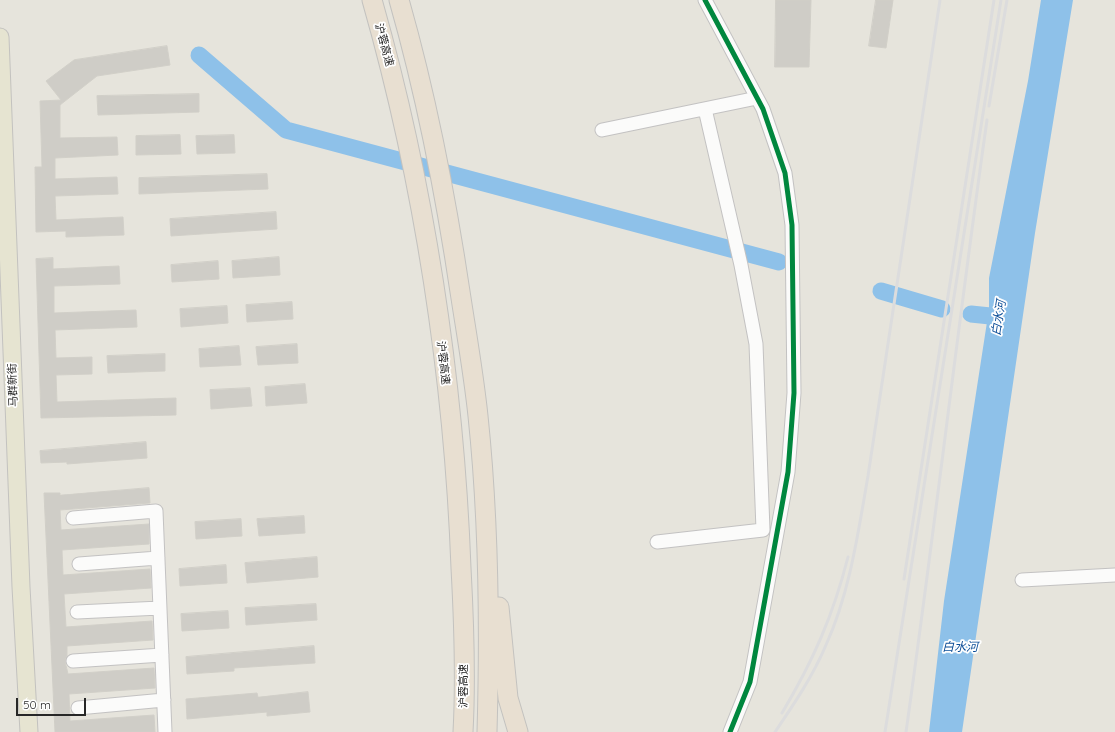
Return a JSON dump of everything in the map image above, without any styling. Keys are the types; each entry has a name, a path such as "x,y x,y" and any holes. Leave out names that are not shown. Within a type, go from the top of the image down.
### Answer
{"highway":[{"name":"沪蓉高速","path":"372,0 387,52 414,174 426,238 444,367 458,491 464,636 463,732"},
{"path":"399,0 417,64 437,151 452,234 478,415 484,492 490,648 487,732"},
{"path":"484,492 504,648 508,698 518,732"}],"main road":[{"name":"马群新街","path":"0,44 20,563 29,732"}],"street":[{"path":"705,0 763,109 785,173 792,225 794,393 788,472 750,682 730,732"},
{"path":"602,130 757,98"},
{"path":"657,542 763,530 756,344 705,109"},
{"path":"73,518 156,511 165,732"},
{"path":"79,564 158,558"},
{"path":"1022,580 1115,575"},
{"path":"77,612 160,608"},
{"path":"73,662 162,655"},
{"path":"78,708 164,700"}],"water":[{"name":"白水河","path":"1041,0 1073,0 1035,233 962,732 929,732 944,601 989,309 989,278 1028,81"}],"building":[{"path":"776,0 811,0 809,67 775,67"},
{"path":"876,0 893,0 886,48 869,46"},
{"path":"167,46 170,65 97,76 60,105 60,138 117,137 118,155 55,158 55,179 117,177 118,194 55,196 56,220 123,217 124,235 66,237 66,231 36,232 35,167 42,167 40,101 61,100 46,81 74,60"},
{"path":"199,94 199,112 98,115 97,96"},
{"path":"180,135 181,154 136,155 136,136"},
{"path":"234,135 235,153 197,154 196,136"},
{"path":"267,174 268,189 139,194 139,178"},
{"path":"276,212 277,229 171,236 170,219"},
{"path":"279,257 280,275 233,278 232,261"},
{"path":"53,258 53,269 119,266 120,284 54,286 54,313 136,310 137,327 55,330 56,358 92,357 92,374 56,375 57,402 176,398 176,415 41,418 36,259"},
{"path":"218,261 219,279 172,282 171,265"},
{"path":"292,302 293,319 247,322 246,305"},
{"path":"227,306 228,323 181,327 180,309"},
{"path":"297,344 298,363 258,365 256,347"},
{"path":"239,346 241,365 200,367 199,349"},
{"path":"165,354 165,371 108,373 107,356"},
{"path":"305,384 307,403 266,406 265,387"},
{"path":"250,388 252,406 211,409 210,390"},
{"path":"146,442 147,458 67,464 67,462 41,463 40,451"},
{"path":"149,488 150,503 60,510 61,530 149,524 149,544 62,550 63,575 150,569 151,588 64,594 66,627 152,621 153,640 67,646 67,656 65,661 68,674 154,668 155,688 69,694 70,721 154,715 155,732 55,732 44,493 60,493 60,495"},
{"path":"304,516 305,533 259,536 257,519"},
{"path":"241,519 242,536 196,539 195,522"},
{"path":"317,557 318,577 247,583 245,563"},
{"path":"226,565 227,583 180,586 179,569"},
{"path":"316,604 317,620 246,625 245,608"},
{"path":"228,611 229,628 182,631 181,614"},
{"path":"314,646 315,663 234,668 234,671 187,674 186,657"},
{"path":"308,692 310,712 267,716 267,712 187,719 186,699 257,693 258,697"}],"waterway":[{"path":"199,55 286,130 779,262"},
{"path":"881,291 942,309"},
{"path":"971,314 1000,317"}],"railway":[{"path":"775,732 803,690 821,656 841,604 852,562 868,476 940,0"},
{"path":"904,579 994,0"},
{"path":"885,732 1001,0"},
{"path":"989,106 1007,0"},
{"path":"906,732 987,120"},
{"path":"782,713 813,656 821,638 836,599 848,557"}],"cycle path":[{"path":"705,0 763,109 785,173 792,225 794,393 788,472 750,682 730,732"}]}
